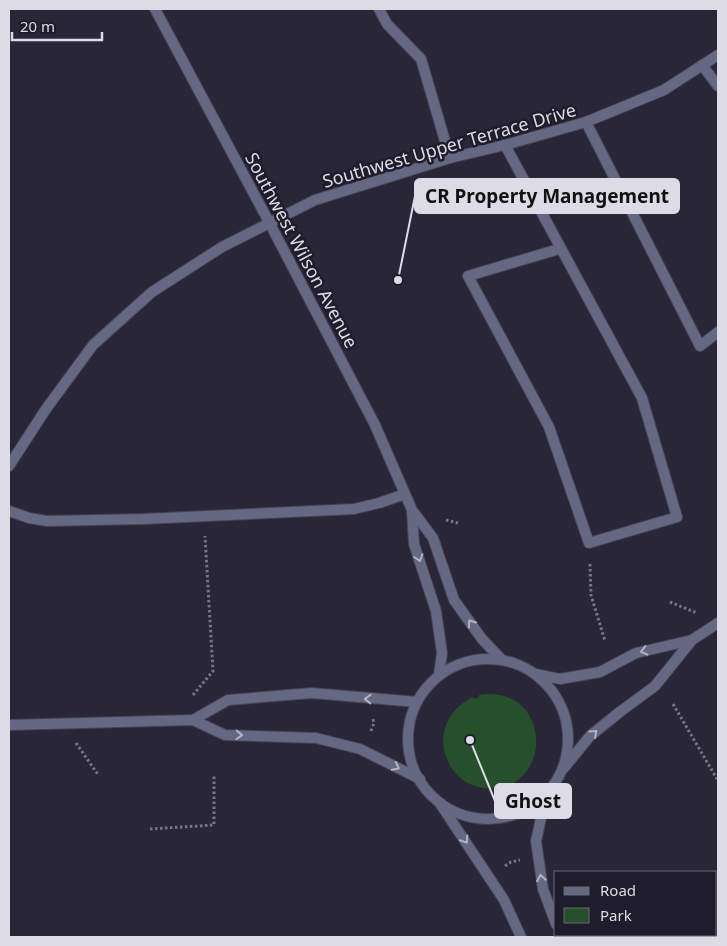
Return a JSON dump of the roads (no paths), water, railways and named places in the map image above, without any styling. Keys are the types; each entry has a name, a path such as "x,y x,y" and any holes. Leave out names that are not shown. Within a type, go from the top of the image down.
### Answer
{"street":[{"name":"Southwest Wilson Avenue","path":"155,9 270,222 375,425 412,510 433,538 454,600 482,639 502,660"},
{"path":"379,9 387,24 421,59 450,158"},
{"name":"Southwest Upper Terrace Drive","path":"9,466 46,409 93,346 152,292 222,247 315,200 450,158 505,145 586,122 664,90 718,55"},
{"path":"702,65 718,86"},
{"path":"586,122 700,346 718,332"},
{"path":"505,145 559,249 642,398 678,517 589,543 549,427 468,276 559,249"},
{"path":"9,511 29,518 47,521 204,516 354,509 379,504 406,494"},
{"name":"Southwest Wilson Avenue","path":"412,510 414,544 436,612 442,653 439,676"},
{"path":"437,800 457,812 480,818 504,818 527,809 546,795 562,770 590,736 620,711 655,686 692,640 718,623"},
{"path":"535,674 560,679 600,672 636,653 692,640"},
{"path":"521,937 504,900 437,800 420,779 410,754 409,728 417,702 426,688 439,676 458,664 480,659 502,660 520,665 535,674 554,693 566,717 568,744 562,770"},
{"path":"194,720 228,700 312,693 417,702"},
{"path":"9,725 194,720 224,734 316,738 360,749 420,779"},
{"path":"546,795 536,841 543,889 554,919"}],"place":[{"name":"CR Property Management","path":"398,280"},
{"name":"Ghost","path":"470,740"}]}
